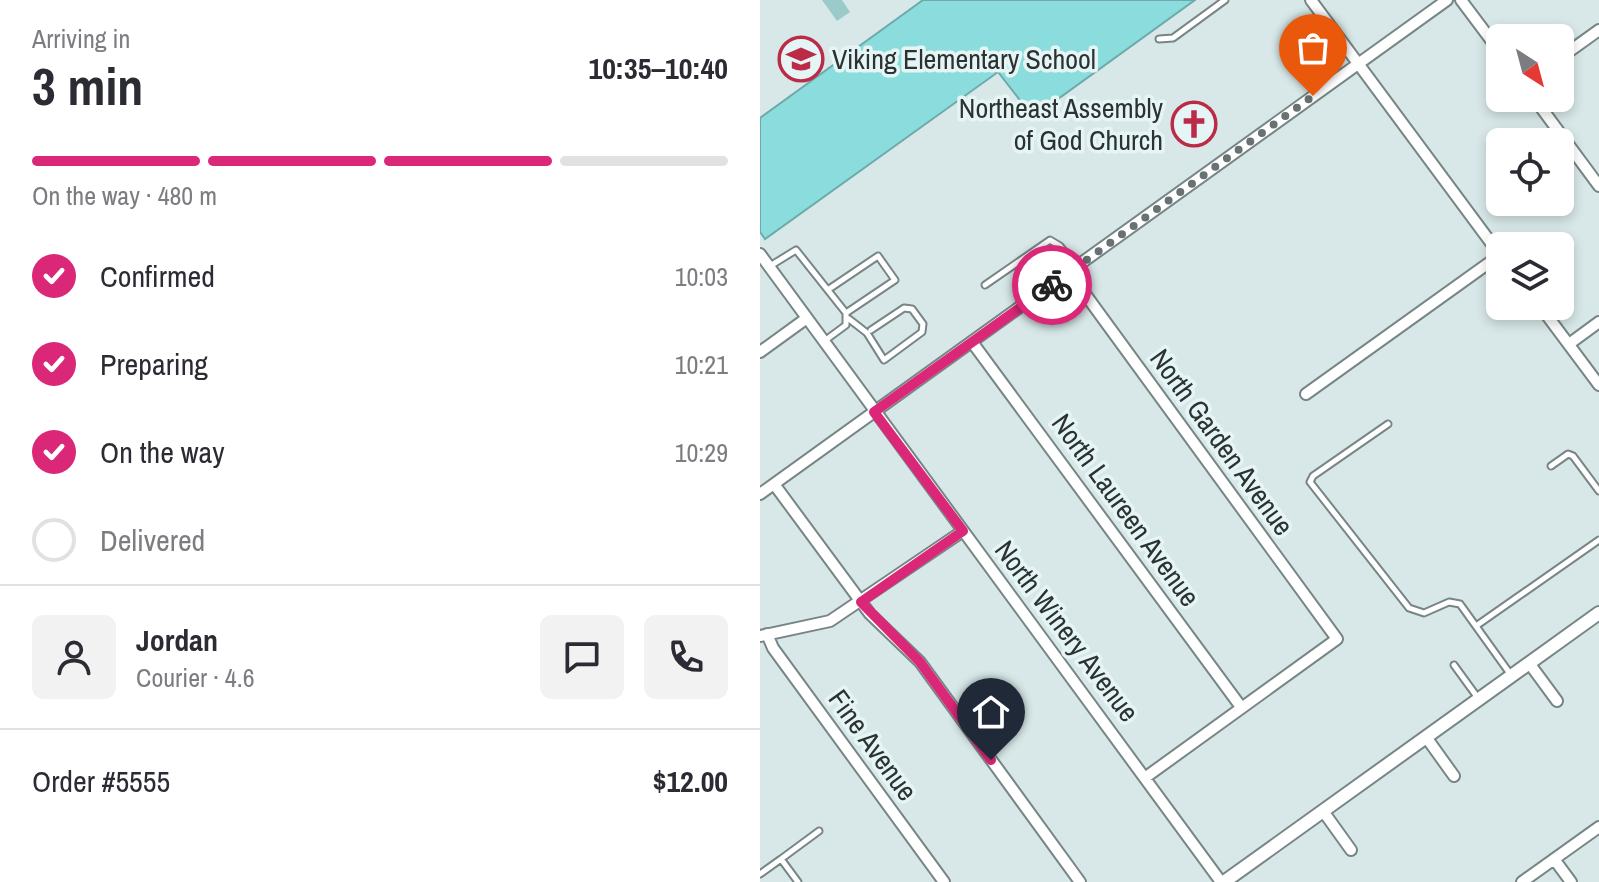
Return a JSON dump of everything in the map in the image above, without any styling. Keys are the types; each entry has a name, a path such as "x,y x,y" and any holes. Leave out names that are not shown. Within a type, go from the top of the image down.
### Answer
{"street":[{"path":"1311,0 1486,236"},
{"path":"760,494 1447,0"},
{"path":"1461,0 1486,33"},
{"path":"1574,48 1599,30"},
{"path":"1545,112 1598,183"},
{"name":"North Winery Avenue","path":"760,254 822,343 1223,882"},
{"path":"1306,394 1486,265"},
{"name":"North Garden Avenue","path":"1073,270 1337,639 1241,707"},
{"path":"760,352 807,318"},
{"path":"1551,320 1599,385"},
{"path":"1569,344 1599,322"},
{"name":"North Laureen Avenue","path":"972,342 1241,707"},
{"path":"774,484 861,602 920,662 1080,882"},
{"path":"764,635 830,621 963,531"},
{"path":"1223,882 1598,617"},
{"name":"Fine Avenue","path":"764,635 944,882"},
{"path":"1529,663 1557,701"},
{"path":"1146,777 1241,707"},
{"path":"1426,737 1454,776"},
{"path":"1323,811 1351,850"},
{"path":"1522,882 1599,827"},
{"path":"1554,859 1571,882"}],"lane":[{"path":"1159,39 1173,38 1225,0"},
{"path":"985,285 1050,240 1060,246 1073,270"},
{"path":"769,267 796,250 848,316 867,333 884,360 922,332 923,324 912,309 904,308 871,330"},
{"path":"822,343 848,316 895,280 878,256 829,289"},
{"path":"1388,424 1313,476 1310,482 1409,608 1424,613 1455,602 1512,676"},
{"path":"1551,466 1568,454 1573,456 1599,491"},
{"path":"1476,626 1599,540"},
{"path":"1454,665 1479,699"},
{"path":"760,874 819,831"},
{"path":"781,859 798,882"}],"shaded area":[{"path":"822,0 842,0 850,12 837,21"},
{"path":"923,0 1195,0 1033,117 998,72 765,239 760,232 760,118"}],"way so far":[{"path":"1052,285 1313,96"}],"place":[{"name":"Viking Elementary School","path":"801,59"},
{"name":"Northeast Assembly of God Church","path":"1194,124"}],"route":[{"path":"991,760 920,662 861,602 963,531 874,412 1052,285"}]}
